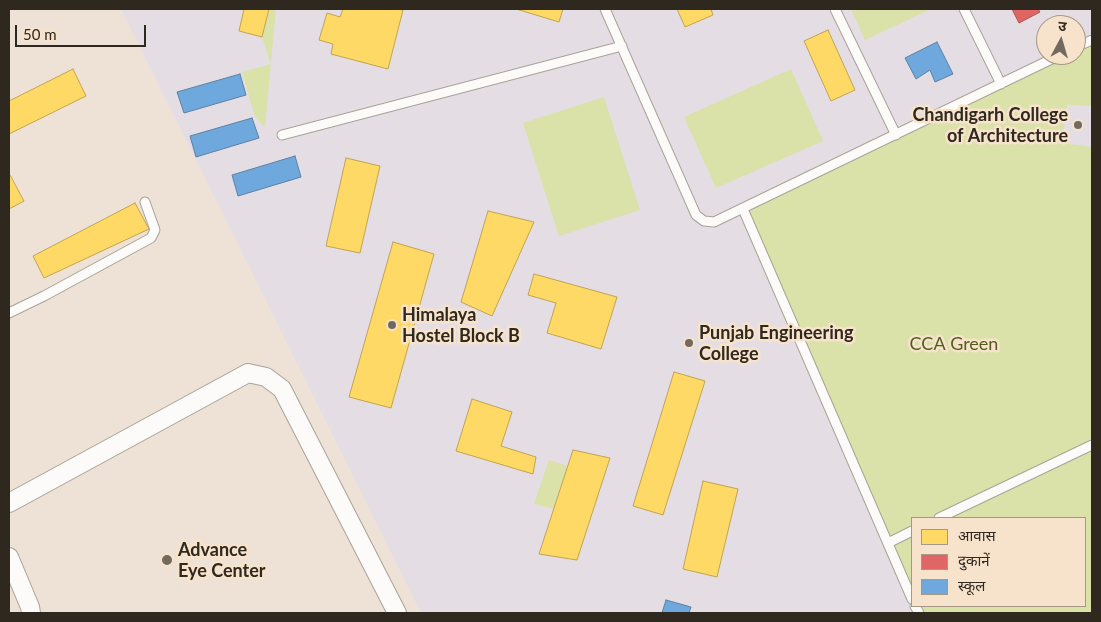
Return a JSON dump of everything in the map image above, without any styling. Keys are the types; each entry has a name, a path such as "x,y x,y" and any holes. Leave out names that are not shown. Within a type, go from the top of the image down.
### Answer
{"street":[{"path":"9,503 248,373 266,376 282,389 397,613"},
{"path":"9,557 33,611"}],"lane":[{"path":"605,9 696,215 704,220 714,222 1040,65"},
{"path":"835,9 896,134"},
{"path":"964,9 1001,84"},
{"path":"282,135 622,46"},
{"path":"9,313 151,238 156,230 145,202"},
{"path":"743,209 911,597"},
{"path":"940,517 1092,445"},
{"path":"888,542 911,531"}],"shaded area":[{"name":"Punjab Engineering College","path":"121,9 1092,9 1092,613 421,613"}],"green space":[{"path":"269,9 276,9 271,64 262,37"},
{"path":"851,9 931,9 865,40"},
{"name":"CCA Green","path":"1092,43 1092,106 1067,105 1062,143 1092,147 1092,443 938,517 911,517 911,530 890,540 744,210 1045,65 1086,65 1086,46"},
{"path":"271,64 265,127 255,117 242,72"},
{"path":"791,69 823,141 716,188 684,117"},
{"path":"604,97 640,210 559,236 523,123"},
{"path":"1092,447 1092,613 923,613 920,607 1086,607 1086,517 944,517"},
{"path":"549,460 568,466 554,509 534,504"},
{"path":"911,533 911,588 891,543"}],"building: आवास":[{"path":"244,9 269,9 262,37 239,31"},
{"path":"343,9 403,10 388,69 331,54 333,44 319,40 327,13 340,17"},
{"path":"516,9 563,9 559,22"},
{"path":"677,9 711,9 713,15 685,27"},
{"path":"828,30 855,90 831,101 804,41"},
{"path":"73,69 86,96 9,134 9,101"},
{"path":"346,158 380,166 360,253 326,246"},
{"path":"9,175 24,201 9,209"},
{"path":"135,203 149,229 44,278 33,256"},
{"path":"488,211 534,222 492,316 461,302"},
{"name":"Himalaya Hostel Block B","path":"393,242 434,254 391,408 349,397"},
{"path":"534,274 617,297 601,349 547,333 556,303 528,295"},
{"path":"674,372 705,381 663,515 633,506"},
{"path":"472,399 512,412 501,446 536,457 533,474 456,451"},
{"path":"573,450 610,458 577,560 539,554"},
{"path":"703,481 738,489 717,577 683,569"}],"building: दुकानें":[{"path":"1012,9 1038,9 1040,12 1019,23"}],"building: स्कूल":[{"path":"937,42 953,74 935,82 930,70 916,79 905,58"},
{"path":"240,74 246,95 184,113 177,92"},
{"path":"252,118 259,138 196,157 190,136"},
{"path":"295,156 301,177 238,196 232,175"},
{"path":"666,600 691,607 689,613 662,613"}],"place":[{"name":"Chandigarh College of Architecture","path":"1078,125"},
{"name":"Himalaya Hostel Block B","path":"392,325"},
{"name":"Punjab Engineering College","path":"689,343"},
{"name":"Advance Eye Center","path":"167,560"}]}
